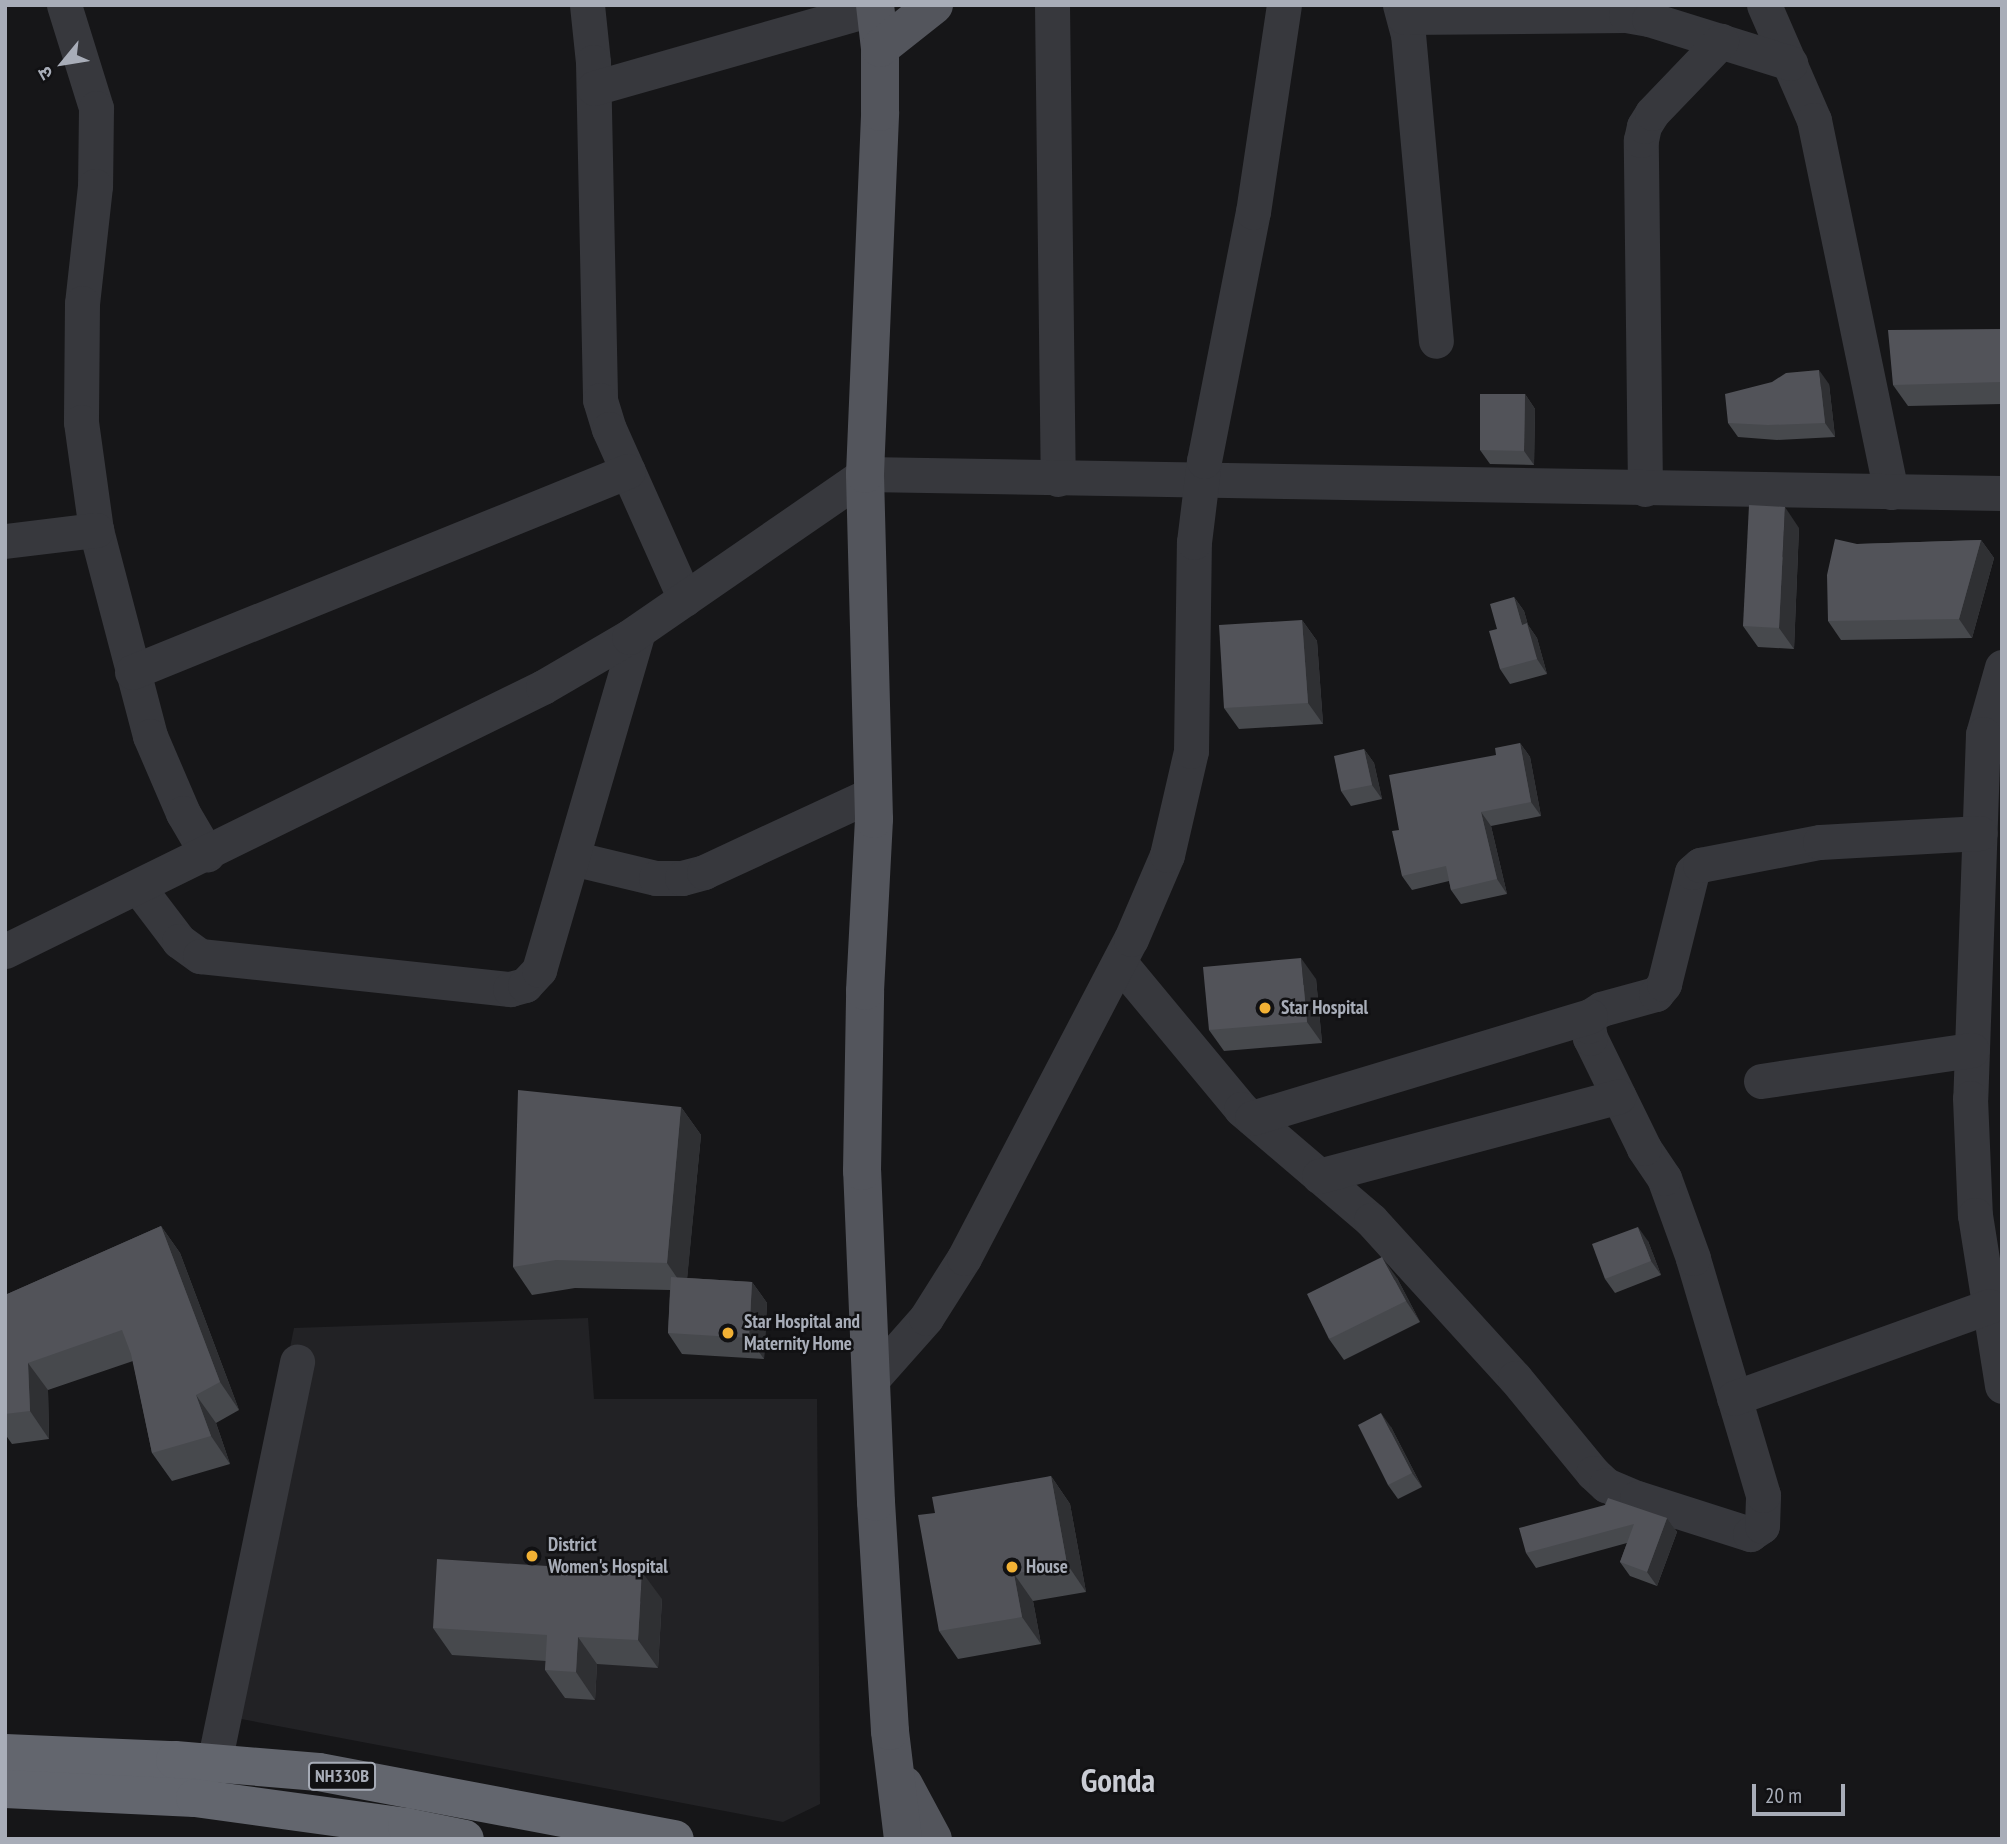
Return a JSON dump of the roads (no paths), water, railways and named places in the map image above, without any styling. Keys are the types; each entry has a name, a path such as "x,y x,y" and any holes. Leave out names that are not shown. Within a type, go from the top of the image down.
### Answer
{"highway":[{"name":"NH330B","path":"5,1753 214,1763 319,1772 675,1839"},
{"name":"NH330B","path":"5,1789 195,1798 407,1827 465,1839"}],"main road":[{"path":"880,48 934,5"},
{"path":"875,6 880,48 880,112 865,474 874,793 865,990 862,1171 873,1378 876,1502 894,1768 903,1839"},
{"path":"894,1768 933,1839"}],"street":[{"path":"64,5 96,108 95,186 82,303 81,422 96,530 150,736 183,813 207,853"},
{"path":"587,5 594,88 597,365 600,400 628,471 685,599"},
{"path":"1052,5 1058,479"},
{"path":"873,1378 926,1318 964,1258 1119,963 1167,855 1191,751 1194,542 1201,482 1253,212 1284,5"},
{"path":"1764,5 1814,120 1891,492"},
{"path":"594,88 875,6"},
{"path":"1436,341 1402,11 1626,15 1790,63"},
{"path":"1645,489 1641,140 1644,126 1652,113 1721,41"},
{"path":"132,672 628,471"},
{"path":"5,951 544,687 638,631 865,474 1201,482 2002,493"},
{"path":"5,541 96,530"},
{"path":"138,887 179,941 200,957 510,989 525,985 539,970 638,631"},
{"path":"2002,667 1983,734 1970,1098 1988,1173 1975,1215 2002,1386"},
{"path":"572,858 656,878 682,878 704,872 874,793"},
{"path":"1252,1118 1656,994 1664,984 1692,872 1700,865 1820,842 1980,833"},
{"path":"1119,963 1241,1109 1371,1220 1515,1378 1593,1473 1606,1485 1637,1498 1750,1534 1758,1531 1764,1517 1763,1495 1693,1258 1664,1178 1644,1148 1590,1038 1590,1016"},
{"path":"1760,1081 1972,1050"},
{"path":"1319,1176 1619,1096"},
{"path":"1734,1398 1989,1306"},
{"path":"214,1763 297,1361"}],"place":[{"name":"Star Hospital","path":"1265,1008"},
{"name":"Star Hospital and Maternity Home","path":"728,1333"},
{"name":"District Women's Hospital","path":"532,1556"},
{"name":"House","path":"1012,1567"}],"district":[{"name":"Gonda","path":"1118,1780"}]}
